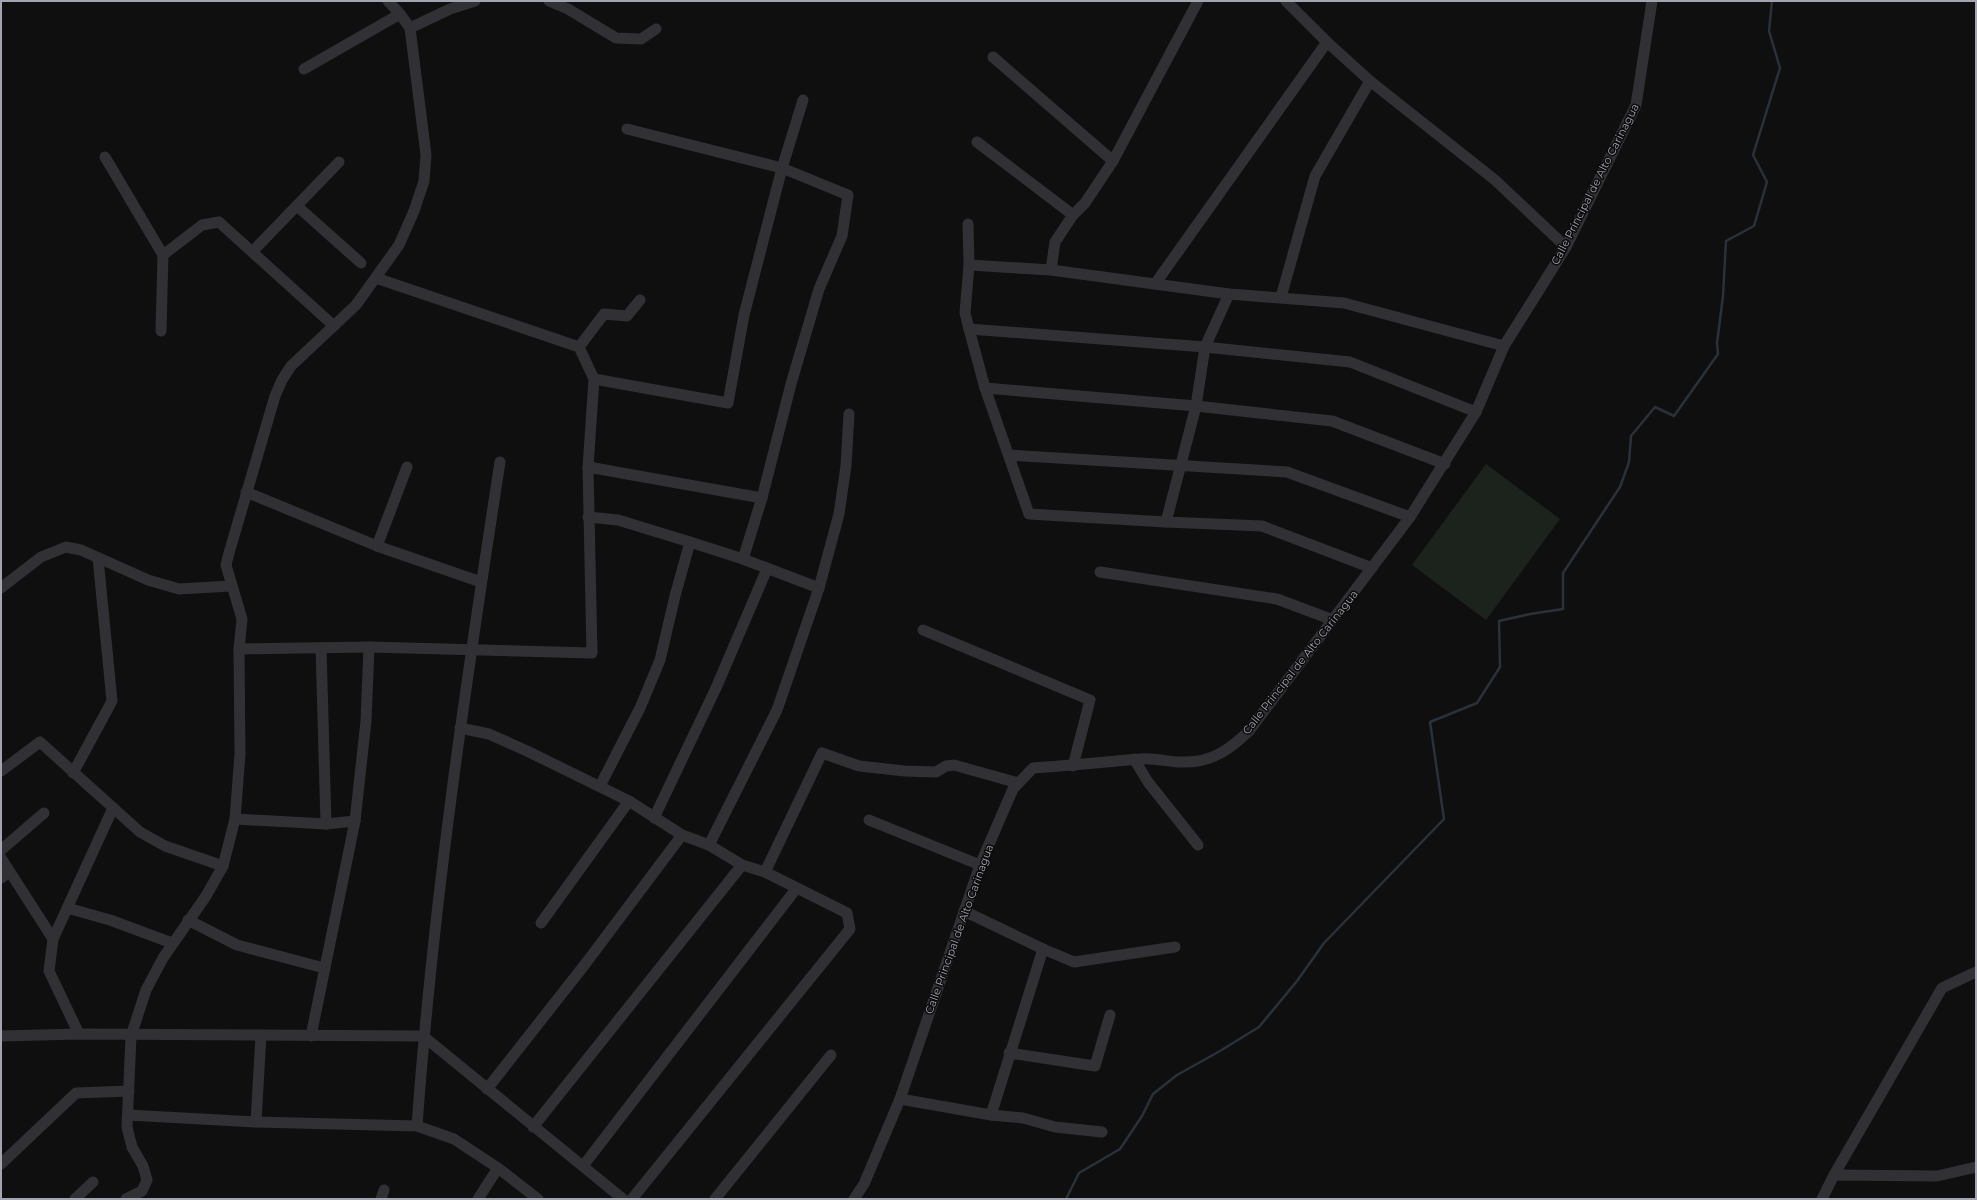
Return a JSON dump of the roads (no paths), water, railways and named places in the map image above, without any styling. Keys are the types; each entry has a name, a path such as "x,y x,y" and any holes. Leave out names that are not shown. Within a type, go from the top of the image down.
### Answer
{"street":[{"path":"126,1199 142,1190 147,1180 128,1137 131,1036 146,990 172,943 206,896 223,866 235,819 240,754 239,649 242,619 226,565 246,492 275,396 282,380 291,366 356,305 376,278 399,245 414,211 424,181 426,155 410,28 388,1"},
{"path":"410,28 450,9 475,1"},
{"path":"549,1 568,9 616,38 641,39 656,29"},
{"path":"1052,270 1054,242 1073,215 1085,203 1113,161 1198,1"},
{"path":"1286,1 1327,42 1370,81 1495,180 1566,247"},
{"name":"Calle Principal de Alto Carinagua","path":"854,1199 864,1184 900,1099 980,865 1013,789 1034,768 1073,766 1134,759 1186,762 1212,757 1229,750 1249,731 1410,517 1445,464 1476,412 1504,346 1566,247 1636,105 1652,1"},
{"path":"304,69 400,14"},
{"path":"1155,284 1327,42"},
{"path":"993,57 1113,161"},
{"path":"1281,297 1315,176 1370,81"},
{"path":"594,379 728,403 744,315 782,168 803,100"},
{"path":"627,129 782,168 848,195 842,236 819,289 791,384 762,498 743,558"},
{"path":"977,142 1073,215"},
{"path":"105,157 163,255 161,330"},
{"path":"253,251 339,162"},
{"path":"297,206 361,263"},
{"path":"163,255 202,225 219,222 253,251 334,326"},
{"path":"968,224 969,265 965,313 985,388 1029,514 1262,526 1372,568"},
{"path":"969,265 1052,270 1229,294 1344,303 1504,346"},
{"path":"239,649 369,647 592,653 588,467 594,379 579,347 376,278"},
{"path":"1166,522 1196,406 1205,347 1229,294"},
{"path":"579,347 604,314 627,316 640,300"},
{"path":"969,329 1205,347 1350,362 1476,412"},
{"path":"985,388 1196,406 1332,421 1445,464"},
{"path":"709,845 777,710 819,588 839,514 846,466 849,414"},
{"path":"1008,455 1182,464 1287,472 1410,517"},
{"path":"417,1126 424,1036 460,728 470,649 500,462"},
{"path":"377,546 407,467"},
{"path":"588,467 762,498"},
{"path":"246,492 377,546 481,582"},
{"path":"588,517 618,520 743,558 767,569 819,588"},
{"path":"600,786 640,708 660,660 674,596 690,542"},
{"path":"1,588 41,557 55,550 66,547 81,550 148,580 179,589 231,586"},
{"path":"73,773 112,701 98,558"},
{"path":"654,818 716,688 767,569"},
{"path":"1100,572 1277,600 1333,620"},
{"path":"923,630 1090,700 1073,766"},
{"path":"311,1036 355,821 366,721 369,647"},
{"path":"321,648 326,824"},
{"path":"460,728 489,734 600,786 629,801 682,835 709,845 742,865 765,872 796,889 848,913 850,929 632,1199"},
{"path":"1,771 40,742 140,832 165,846 223,866"},
{"path":"765,872 822,753 859,766 905,771 936,772 946,766 954,765 1018,783"},
{"path":"1134,759 1148,782 1198,845"},
{"path":"541,923 629,801"},
{"path":"79,1034 49,971 53,940 113,808"},
{"path":"1,850 44,813"},
{"path":"235,819 326,824 355,821"},
{"path":"869,820 980,865"},
{"path":"486,1088 586,963 682,835"},
{"path":"1,858 5,875 53,940"},
{"path":"533,1127 742,865"},
{"path":"583,1166 796,889"},
{"path":"67,908 110,920 172,943"},
{"path":"964,911 1043,949 1074,962 1174,947"},
{"path":"188,920 237,945 324,968"},
{"path":"991,1115 1009,1053 1043,949"},
{"path":"1822,1199 1834,1174 1942,988 1976,972"},
{"path":"1009,1053 1095,1066 1110,1015"},
{"path":"1,1036 79,1034 131,1036 424,1036 533,1127 623,1199"},
{"path":"256,1122 261,1035"},
{"path":"715,1199 831,1054"},
{"path":"1,1164 76,1093 129,1091"},
{"path":"900,1099 991,1115 1023,1118 1055,1127 1102,1132"},
{"path":"128,1115 256,1122 417,1126 454,1139 498,1168 538,1199"},
{"path":"1834,1174 1937,1176 1976,1167"},
{"path":"478,1199 498,1168"},
{"path":"75,1199 93,1182"}],"waterway":[{"path":"1066,1199 1079,1173 1120,1149 1142,1116 1153,1094 1177,1075 1259,1027 1297,981 1324,943 1444,819 1430,722 1477,703 1500,667 1499,621 1563,609 1563,573 1620,487 1629,462 1631,436 1655,407 1674,416 1718,354 1717,343 1723,296 1726,241 1754,226 1767,182 1753,155 1780,68 1769,31 1772,1"}]}
